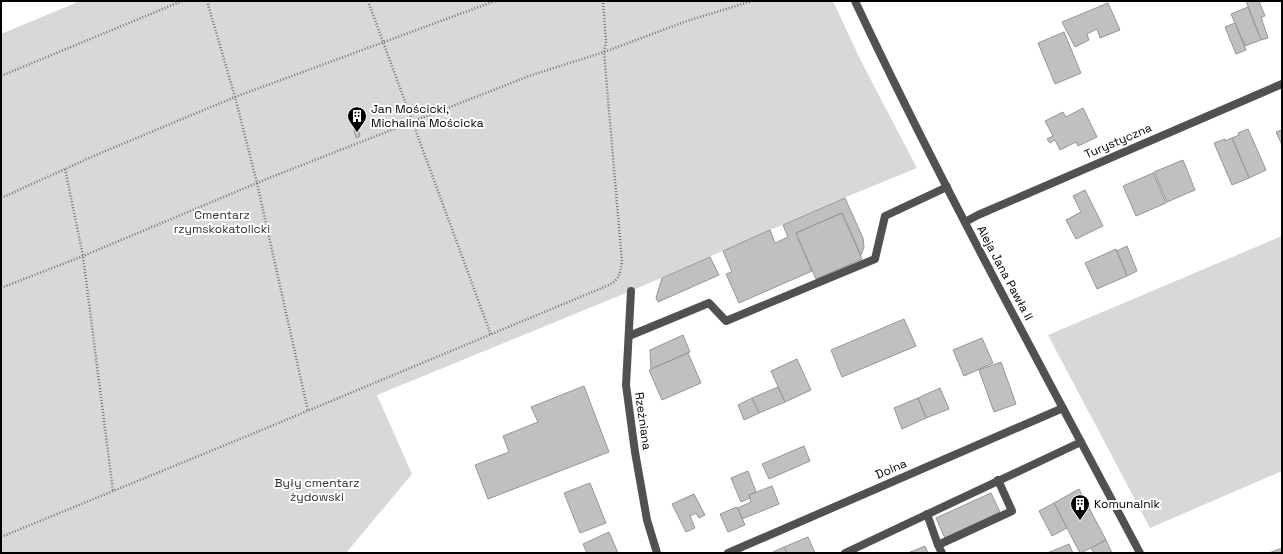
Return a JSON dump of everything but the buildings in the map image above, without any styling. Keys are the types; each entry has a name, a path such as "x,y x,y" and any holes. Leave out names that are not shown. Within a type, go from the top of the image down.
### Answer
{"street":[{"name":"Aleja Jana Pawła II","path":"855,1 876,46 965,222 1140,553"},
{"name":"Turystyczna","path":"965,222 978,214 1282,84"},
{"path":"629,336 709,303 726,321 875,259 886,216 947,187"},
{"name":"Rzeźniana","path":"631,291 626,385 635,452 647,520 657,553"},
{"name":"Dolna","path":"728,553 1064,408"},
{"path":"845,553 1081,442"},
{"path":"927,514 940,549 1012,511 998,480"}],"path":[{"path":"1,76 182,1"},
{"path":"207,1 235,97 257,183 308,411"},
{"path":"368,1 491,335"},
{"path":"1,198 65,169 235,97 495,1"},
{"path":"1,537 491,335 617,281 621,274 622,262 604,52 606,42 603,1"},
{"path":"1,288 83,256 257,183 529,76 604,52 687,21 752,1"},
{"path":"65,169 83,256 113,491"}],"green space":[{"name":"Cmentarz rzymskokatolicki","path":"80,1 833,1 860,59 917,168 846,197 631,291 377,395 412,474 346,553 1,553 1,34"},
{"path":"1282,236 1282,471 1150,528 1048,335"}],"place":[{"name":"Jan Mościcki, Michalina Mościcka","path":"357,133"},
{"name":"Komunalnik","path":"1080,521"}],"park label":[{"name":"Były cmentarz żydowski","path":"317,490"}]}
